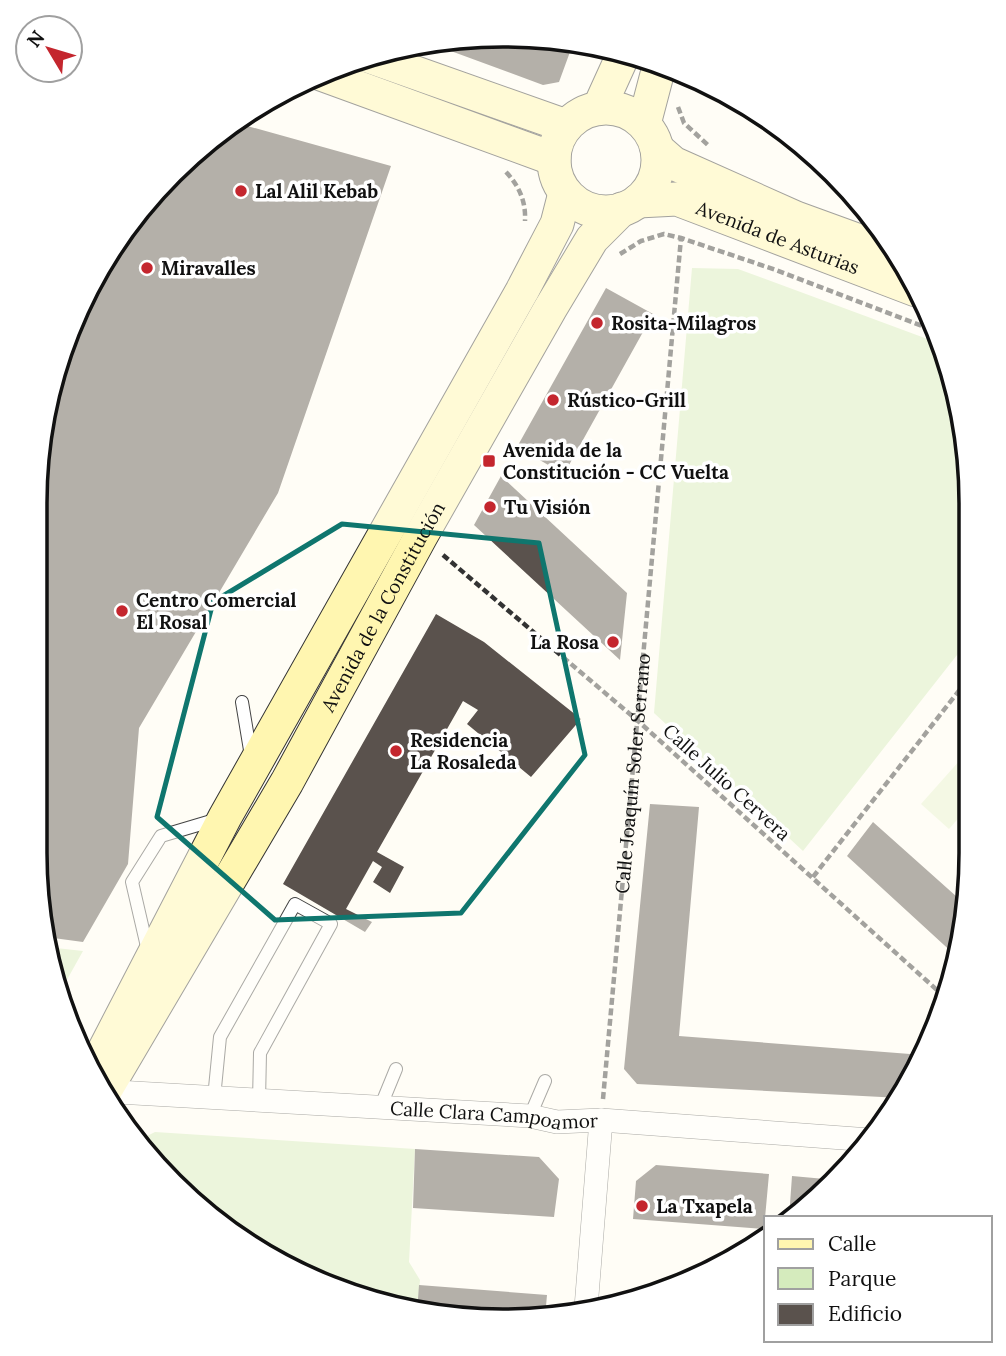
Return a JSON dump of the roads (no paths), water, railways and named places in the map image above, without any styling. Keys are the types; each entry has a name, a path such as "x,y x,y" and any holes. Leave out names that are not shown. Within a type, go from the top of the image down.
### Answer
{"street":[{"path":"387,63 566,126"},
{"path":"599,108 620,63"},
{"path":"650,137 658,75"},
{"path":"336,79 554,159"},
{"path":"599,108 615,108 631,114 650,137 658,163 655,178 648,190 630,205 607,212 592,210 565,193 557,177 554,159 557,141 566,126 581,114 599,108"},
{"name":"Avenida de Asturias","path":"650,137 673,163 796,218 881,249"},
{"name":"Avenida de la Constitución","path":"94,1054 141,1008 150,960 225,817 528,280 557,224 565,193"},
{"name":"Avenida de Asturias","path":"630,205 677,199 904,285"},
{"name":"Avenida de la Constitución","path":"109,1083 141,1008 287,782 421,536 592,239 630,205"},
{"name":"Calle Clara Campoamor","path":"115,1092 530,1116 556,1122 601,1120 858,1139"},
{"path":"587,1301 601,1120"}],"lane":[{"path":"242,702 253,768"},
{"path":"150,960 132,882 161,836 225,817"},
{"path":"214,1098 220,1037 295,904 331,924 260,1053 258,1101"},
{"path":"380,1108 396,1069"},
{"path":"530,1116 545,1081"}],"place":[{"name":"Lal Alil Kebab","path":"241,191"},
{"name":"Miravalles","path":"147,268"},
{"name":"Rosita-Milagros","path":"597,323"},
{"name":"Rústico-Grill","path":"553,400"},
{"name":"Avenida de la Constitución - CC Vuelta","path":"489,461"},
{"name":"Tu Visión","path":"490,507"},
{"name":"Centro Comercial El Rosal","path":"122,611"},
{"name":"La Rosa","path":"613,642"},
{"name":"Residencia La Rosaleda","path":"396,751"},
{"name":"La Txapela","path":"642,1206"}]}
